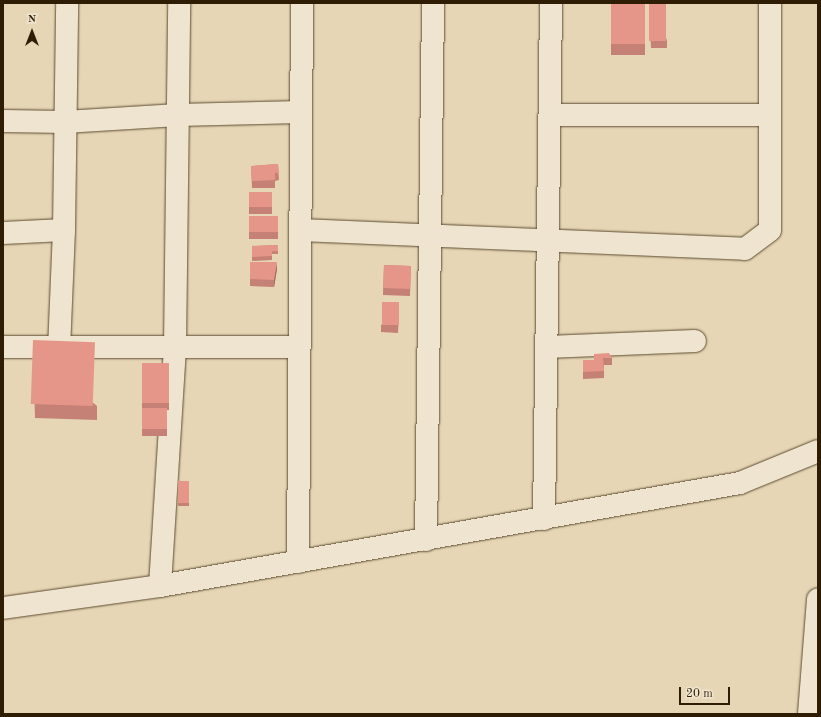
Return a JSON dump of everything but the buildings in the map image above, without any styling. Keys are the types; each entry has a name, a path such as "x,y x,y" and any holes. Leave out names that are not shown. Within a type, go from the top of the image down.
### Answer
{"street":[{"path":"59,347 64,230 67,3"},
{"path":"160,586 175,347 179,3"},
{"path":"298,562 302,3"},
{"path":"426,540 428,238 433,3"},
{"path":"544,519 547,347 546,239 552,115 551,3"},
{"path":"300,230 428,238 546,239 745,249 770,230 770,3"},
{"path":"3,121 65,122 178,115 302,112"},
{"path":"552,115 770,115"},
{"path":"3,232 64,230"},
{"path":"547,347 695,341"},
{"path":"3,347 299,347"},
{"path":"3,608 160,586 426,540 740,483 815,458"},
{"path":"809,714 818,598"}]}
